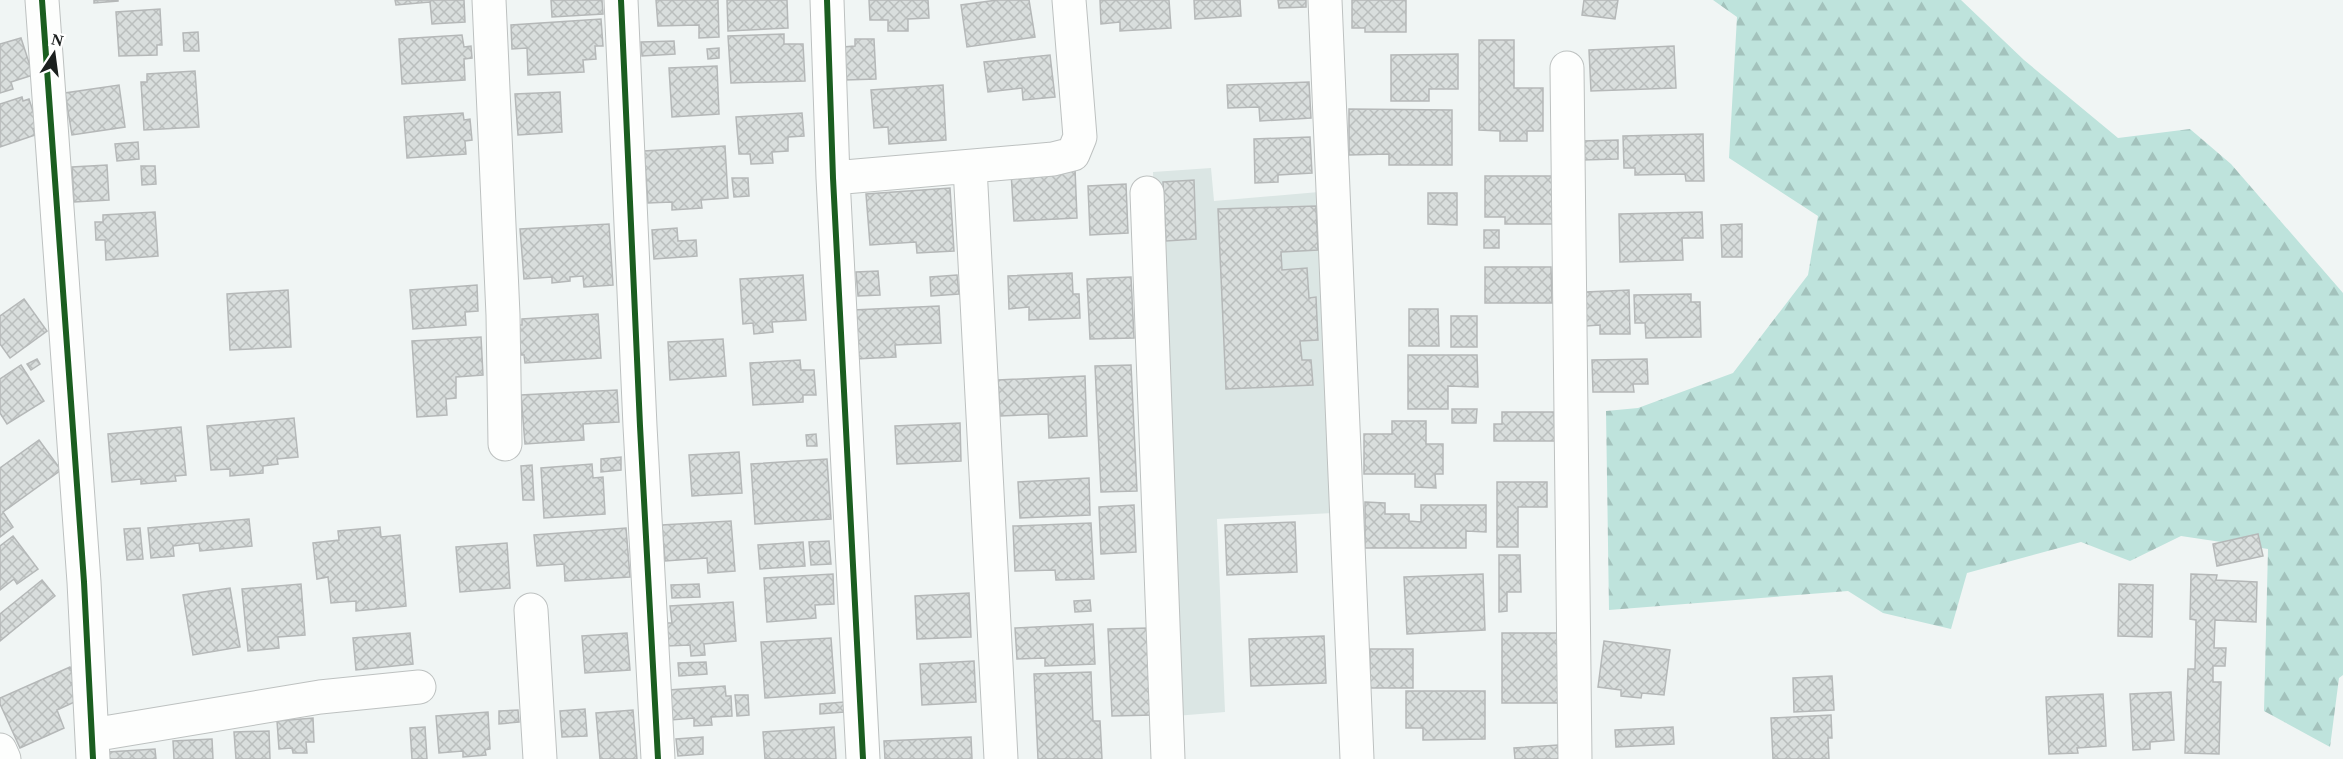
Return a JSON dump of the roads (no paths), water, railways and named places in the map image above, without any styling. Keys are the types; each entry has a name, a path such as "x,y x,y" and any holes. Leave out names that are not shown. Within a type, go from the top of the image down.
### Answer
{"street":[{"path":"42,0 84,582 92,747 320,697 419,687"},
{"path":"489,0 503,315 506,444"},
{"path":"621,0 639,414 658,759"},
{"path":"827,0 832,178 863,759"},
{"path":"832,178 1053,159 1073,154 1080,137 1069,0"},
{"path":"1325,0 1357,759"},
{"path":"1567,68 1575,759"},
{"path":"970,167 1001,759"},
{"path":"1147,193 1168,759"},
{"path":"531,610 540,759"},
{"path":"0,750 4,759"}]}
